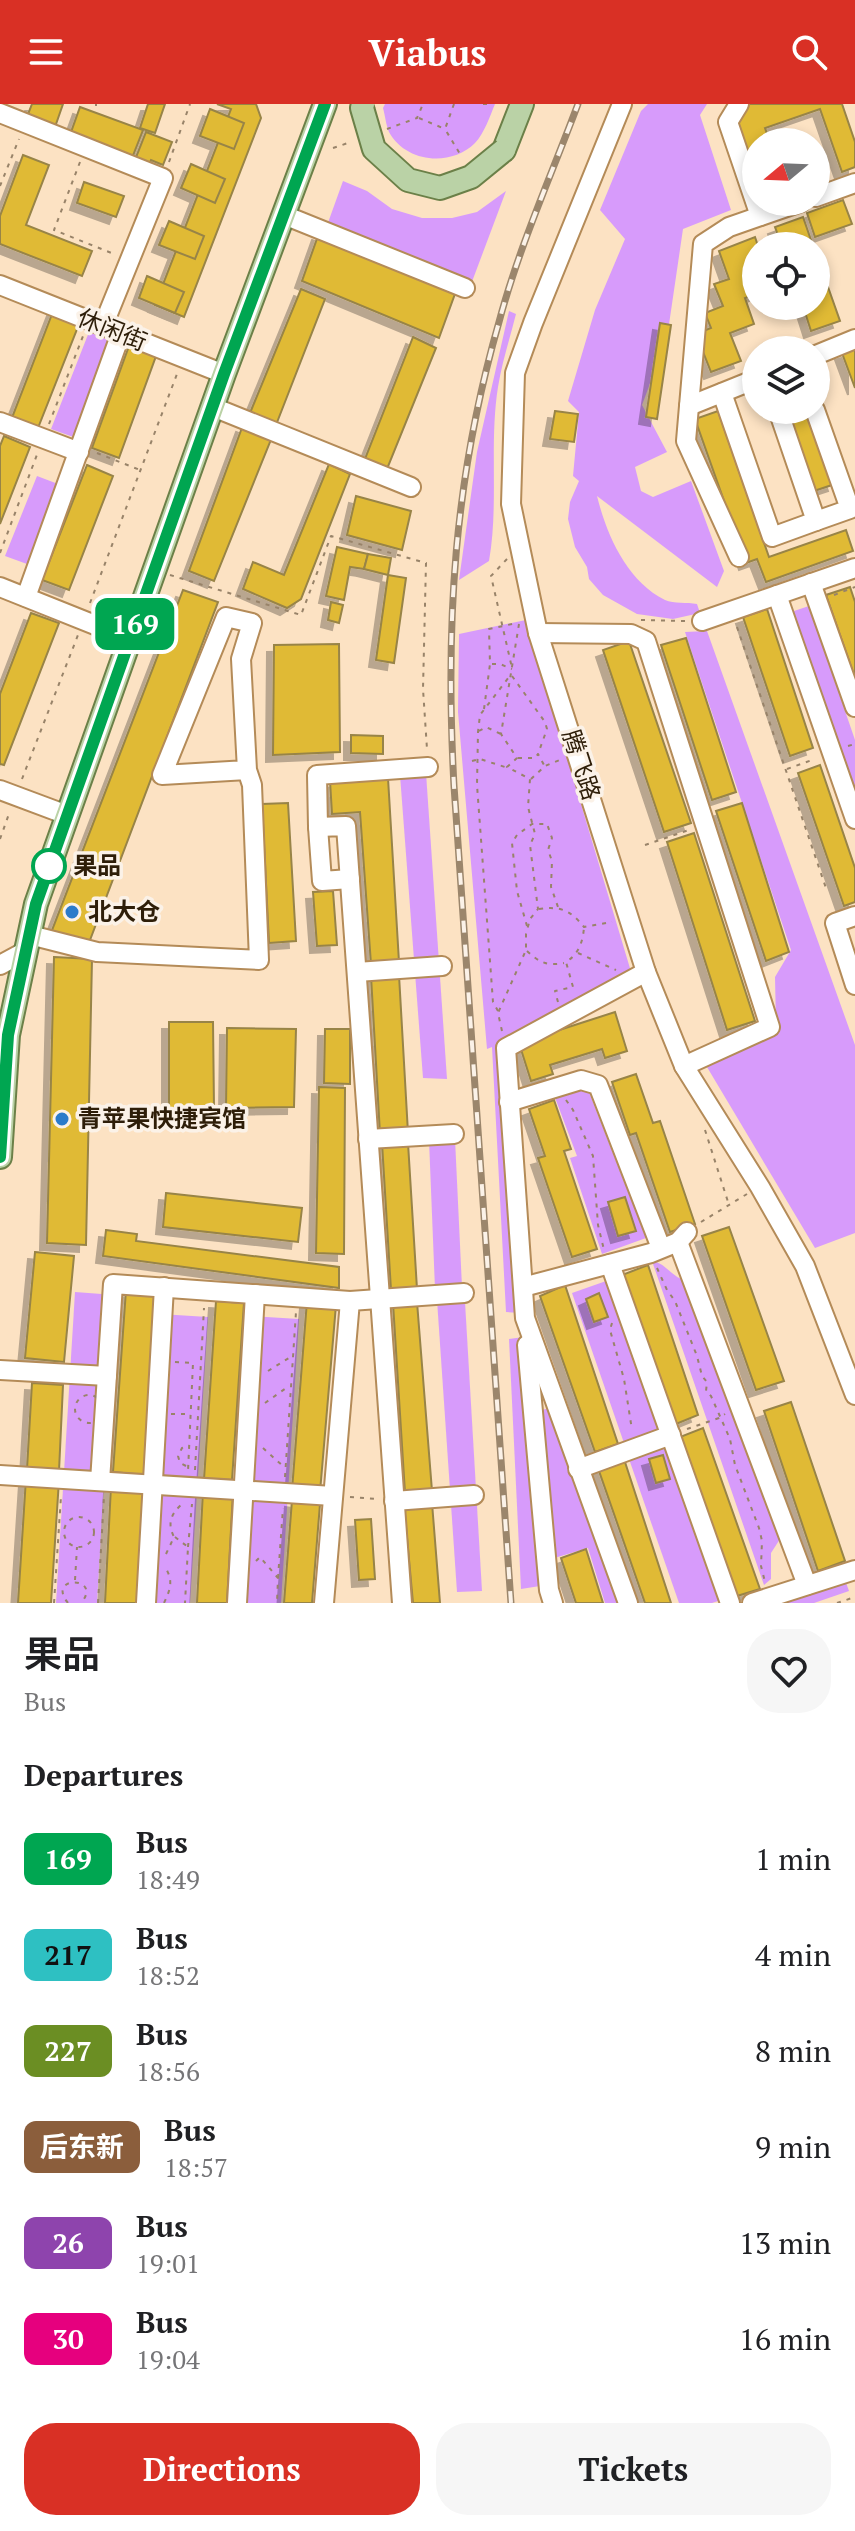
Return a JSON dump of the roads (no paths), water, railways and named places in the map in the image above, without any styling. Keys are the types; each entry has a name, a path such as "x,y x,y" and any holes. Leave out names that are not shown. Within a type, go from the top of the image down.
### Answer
{"main road":[{"path":"0,1157 8,1035 36,904 224,374 325,104"},
{"path":"363,104 374,149 408,180 440,188 471,177 504,150 522,104"}],"street":[{"name":"腾飞路","path":"622,104 515,373 511,504 524,616 628,915 640,975 684,1066 805,1266 855,1395"},
{"path":"739,104 728,122 742,163"},
{"path":"7,111 26,123 163,178 103,326"},
{"path":"830,192 855,183"},
{"path":"284,215 465,288"},
{"path":"739,557 686,441 703,244 729,227 760,216"},
{"name":"休闲街","path":"0,285 224,374"},
{"path":"26,597 121,333"},
{"path":"830,349 855,339"},
{"path":"689,406 742,385"},
{"path":"722,393 772,537 850,509 820,424"},
{"path":"213,407 411,487"},
{"path":"0,422 80,449"},
{"path":"783,424 816,521"},
{"path":"702,621 777,595 814,592 855,568"},
{"path":"0,587 130,639"},
{"path":"814,592 855,707"},
{"path":"777,595 855,819"},
{"path":"0,965 28,943 97,952 259,960 252,785 247,770 241,659 252,623 226,617 162,775 247,770"},
{"path":"532,634 631,634 646,641 770,1027 684,1066"},
{"path":"350,879 322,881 317,775 428,767"},
{"path":"8,793 67,815"},
{"path":"318,827 346,826 402,1603"},
{"path":"855,916 835,923 855,985"},
{"path":"357,972 442,966"},
{"path":"553,1603 549,1590 525,1318 506,1048 640,975"},
{"path":"509,1102 581,1080 598,1085 675,1240 807,1585"},
{"path":"368,1139 454,1134"},
{"path":"523,1287 610,1264 675,1240"},
{"path":"610,1264 730,1603"},
{"path":"102,1481 113,1284 350,1301 464,1293"},
{"path":"146,1603 164,1287"},
{"path":"237,1603 255,1294"},
{"path":"324,1603 350,1301"},
{"path":"525,1318 628,1603"},
{"path":"0,1370 107,1376"},
{"path":"578,1469 671,1435"},
{"path":"0,1475 333,1496"},
{"path":"394,1501 474,1495"},
{"path":"761,1600 855,1570"}],"railway":[{"path":"511,1603 454,786 452,609 463,495 484,380 516,266 578,104"}],"place":[{"name":"果品","path":"49,866"},
{"name":"北大仓","path":"72,912"},
{"name":"青苹果快捷宾馆","path":"62,1119"}]}
